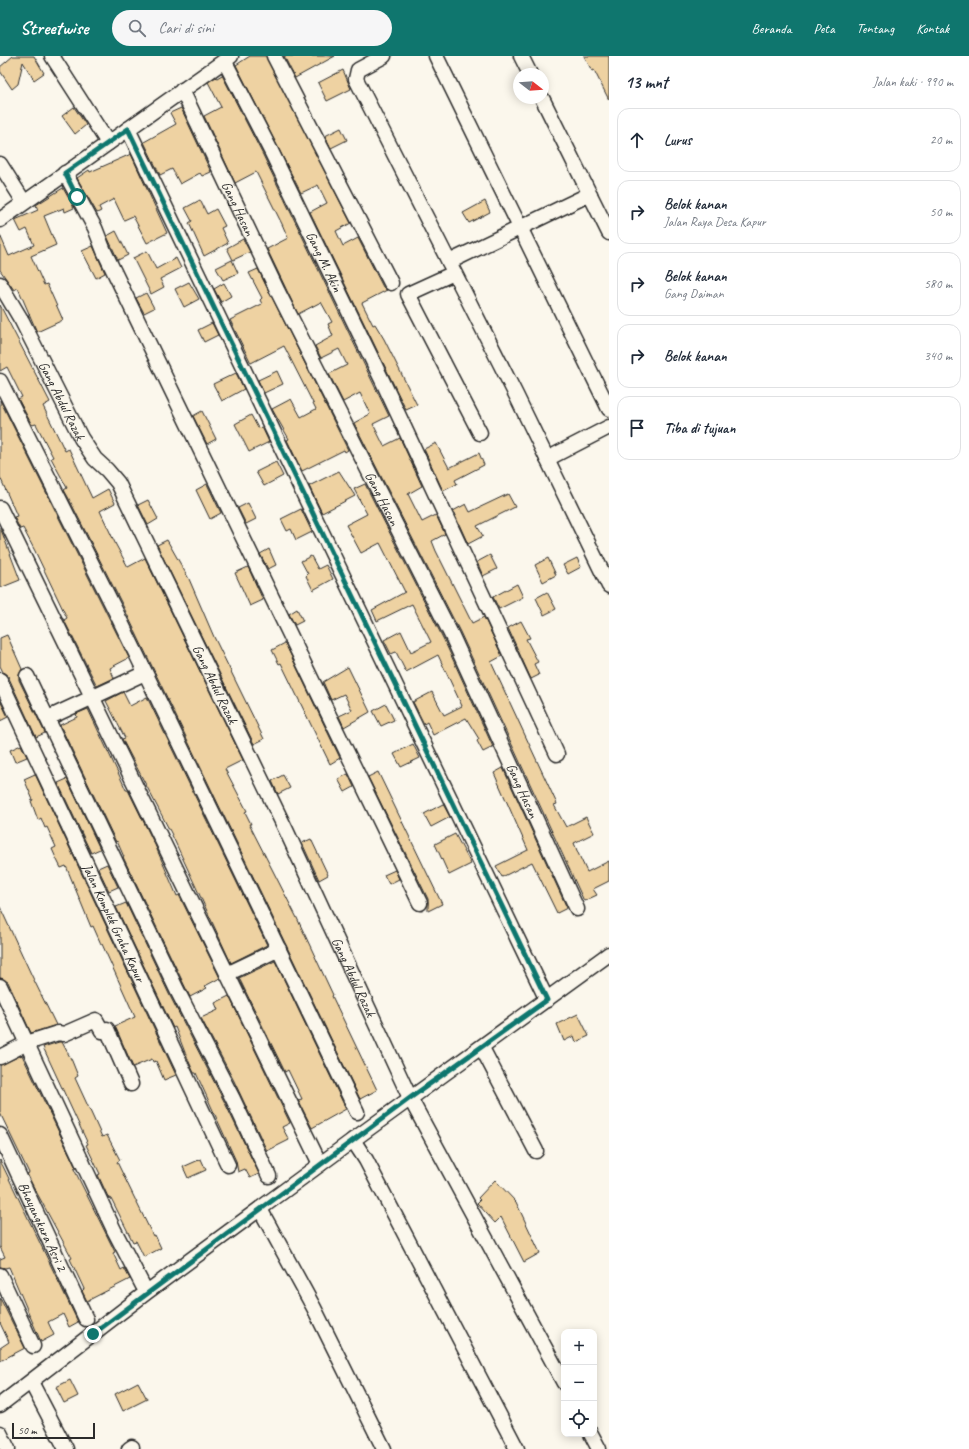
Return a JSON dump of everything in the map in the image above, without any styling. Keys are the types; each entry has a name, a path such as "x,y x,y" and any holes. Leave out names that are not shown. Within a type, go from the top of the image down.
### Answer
{"street":[{"path":"52,56 108,143"},
{"path":"274,56 391,284"},
{"path":"384,56 358,70 356,79 452,267 609,586"},
{"path":"436,56 521,226 609,409"},
{"path":"521,56 527,68"},
{"path":"0,220 182,90 228,59"},
{"name":"Gang M. Akin","path":"228,59 474,574 557,754"},
{"name":"Gang Hasan","path":"182,90 278,292 452,636 577,909"},
{"path":"545,104 609,233"},
{"path":"128,129 547,1000"},
{"path":"0,164 24,202"},
{"path":"65,173 95,228 104,251 211,474 420,903"},
{"path":"480,433 408,294 521,226 590,194"},
{"name":"Gang Abdul Razak","path":"0,284 22,321 81,438 95,459 108,470 118,483 286,830 410,1098 561,1377"},
{"path":"0,381 145,673 357,1112"},
{"path":"547,459 609,427"},
{"path":"0,508 320,1164"},
{"path":"48,718 145,673"},
{"path":"27,676 170,976 233,1100 269,1176"},
{"name":"Jalan Komplek Graha Kapur","path":"0,680 228,1165"},
{"path":"228,974 279,950"},
{"path":"0,1405 147,1292 260,1208 410,1098 482,1048 609,954"},
{"path":"0,986 114,1230 143,1286"},
{"path":"0,1057 27,1044 58,1033 64,1034 96,1020 102,1031 106,1029 132,1084"},
{"path":"482,1048 536,1151"},
{"name":"Bhayangkara Asri 2","path":"0,1135 86,1319"},
{"path":"353,1140 366,1160 517,1449"},
{"path":"260,1208 314,1308 384,1449"},
{"path":"0,1275 33,1346"},
{"path":"31,1382 66,1449"},
{"path":"0,1433 8,1449"},
{"path":"593,1437 600,1449"}],"building":[{"path":"13,56 34,56 44,73 34,80 23,62 18,84 12,89 0,71 0,67"},
{"path":"250,56 266,56 351,223 336,231 343,246 358,238 383,287 387,290 362,303 373,325 375,324 384,339 417,405 406,410 310,212 327,203 318,185 301,193 236,65"},
{"path":"284,56 335,56 295,78"},
{"path":"584,56 609,56 609,100 594,70 592,71"},
{"path":"343,70 351,89 327,101 318,83"},
{"path":"222,75 263,155 389,416 373,424 384,446 400,438 422,486 408,494 422,522 436,515 445,534 432,541 436,551 472,623 484,617 502,656 491,662 557,804 554,805 566,827 586,817 594,833 574,843 587,872 609,861 609,881 593,889 597,895 584,901 460,632 354,423 370,414 360,393 343,402 329,374 347,365 339,349 321,358 315,346 333,336 328,324 332,322 321,302 298,314 267,249 288,238 282,224 256,172 235,183 204,116 221,107 208,82"},
{"path":"74,107 86,125 75,134 62,116"},
{"path":"181,108 211,172 202,176 200,173 180,184 172,169 160,175 144,142 176,124 170,113"},
{"path":"341,128 347,140 331,148 325,136"},
{"path":"131,154 167,233 147,243 133,216 124,220 114,199 99,207 101,211 97,213 77,178 89,170 90,172"},
{"path":"63,188 74,208 65,212 64,208 44,216 56,245 31,256 44,285 47,284 63,320 37,332 18,288 14,290 0,270 0,235 9,256 34,245 27,229 21,232 15,220 38,210 36,205"},
{"path":"200,200 207,214 216,209 225,226 221,228 228,243 204,256 189,223 192,221 185,208"},
{"path":"485,201 490,212 469,223 463,213"},
{"path":"116,231 128,255 118,260 107,236"},
{"path":"243,239 250,252 233,260 227,248"},
{"path":"93,246 105,273 96,278 82,251"},
{"path":"147,251 156,269 176,258 181,268 160,279 164,287 151,294 133,258"},
{"path":"232,260 238,273 223,280 216,268"},
{"path":"258,269 348,450 345,452 344,450 302,471 287,440 289,439 272,409 291,399 301,417 316,409 284,346 251,363 230,320 262,304 260,300 262,298 249,273"},
{"path":"189,282 199,299 184,307 175,289"},
{"path":"224,283 231,296 221,302 214,289"},
{"path":"146,293 154,308 144,313 136,298"},
{"path":"0,305 50,402 43,406 65,451 69,449 92,498 108,489 115,503 100,511 116,545 128,567 145,558 243,760 225,769 247,811 245,812 251,824 249,824 297,918 377,1090 360,1099 124,608 64,490 67,488 51,458 53,457 36,424 32,425 18,399 22,397 7,367 0,371"},
{"path":"212,323 218,335 204,342 198,330"},
{"path":"277,371 283,384 264,393 258,380"},
{"path":"236,373 244,389 222,401 213,384"},
{"path":"0,400 129,658 110,668 114,678 97,686 64,620 67,618 35,551 23,528 20,529 14,517 17,516 0,477"},
{"path":"202,411 216,439 207,444 193,416"},
{"path":"251,415 258,428 262,427 269,442 249,452 235,424"},
{"path":"436,443 449,468 479,453 484,465 455,480 457,484 443,491 424,449"},
{"path":"276,462 283,476 264,486 256,472"},
{"path":"339,471 355,496 322,513 309,486"},
{"path":"207,484 221,513 210,519 196,490"},
{"path":"365,484 444,640 493,747 483,752 477,741 479,739 466,718 433,735 427,722 424,724 413,702 432,692 444,715 462,706 438,655 406,672 396,652 391,654 384,640 401,631 411,652 431,642 412,604 377,621 372,610 405,592 380,543 361,553 346,525 367,514 354,489"},
{"path":"508,494 515,507 477,526 483,536 468,544 453,511 466,504 470,512"},
{"path":"148,500 158,519 148,525 138,505"},
{"path":"248,503 256,519 246,524 238,508"},
{"path":"301,509 312,532 296,540 291,529 287,531 281,519"},
{"path":"0,527 20,580 0,588"},
{"path":"167,540 189,579 214,637 264,739 254,744 157,545"},
{"path":"269,549 276,565 268,569 260,554"},
{"path":"490,555 497,569 483,576 477,562"},
{"path":"311,556 318,569 326,565 333,579 313,590 306,576 308,574 301,561"},
{"path":"548,558 556,575 543,582 535,565"},
{"path":"577,558 581,567 568,574 563,565"},
{"path":"248,567 263,600 250,606 235,573"},
{"path":"517,584 523,597 499,609 493,597"},
{"path":"547,592 556,609 544,615 536,598"},
{"path":"297,609 303,621 295,625 289,614"},
{"path":"521,621 530,638 526,639 538,662 534,664 539,675 531,679 508,628"},
{"path":"7,635 22,669 19,675 19,680 45,733 36,737 8,676 3,672 0,666 0,638"},
{"path":"285,643 340,758 330,764 281,663 279,664 272,650"},
{"path":"348,667 370,712 344,727 339,716 352,710 344,694 331,700 323,682"},
{"path":"123,692 130,706 147,697 267,945 231,963 171,833 122,739 125,738 106,701"},
{"path":"0,700 8,717 0,721"},
{"path":"386,704 394,720 381,726 373,711"},
{"path":"88,709 126,790 128,790 155,845 177,896 179,895 220,978 205,986 207,988 190,997 123,857 117,841 116,842 60,725 77,717 76,714"},
{"path":"413,744 420,758 401,767 394,754"},
{"path":"21,745 27,757 15,762 10,750"},
{"path":"503,768 567,908 557,913 532,862 502,877 496,866 528,850 494,773"},
{"path":"378,772 442,904 428,911 428,899 368,777"},
{"path":"35,774 176,1075 164,1080 156,1061 153,1062 152,1059 133,1067 115,1026 135,1017 102,944 93,926 91,927 66,866 61,868 56,858 52,849 56,847 47,827 45,828 41,818 38,820 31,801 33,800 24,779"},
{"path":"348,774 354,787 345,792 338,779"},
{"path":"283,775 290,788 278,794 272,781"},
{"path":"67,779 100,849 91,853 58,783"},
{"path":"443,804 450,817 431,827 424,814"},
{"path":"455,834 471,864 449,875 435,844"},
{"path":"311,839 328,875 319,880 302,843"},
{"path":"107,864 118,887 109,891 98,868"},
{"path":"395,870 399,879 389,884 384,875"},
{"path":"126,903 169,994 225,1103 259,1174 250,1178 245,1169 238,1172 236,1161 196,1073 194,1073 175,1027 173,1028 116,907"},
{"path":"0,907 56,1025 31,1033 8,982 0,978"},
{"path":"275,961 346,1109 312,1128 298,1100 302,1099 288,1070 285,1072 239,978"},
{"path":"229,996 290,1123 282,1127 289,1140 267,1151 234,1081 201,1018 218,1010 215,1003"},
{"path":"578,1014 589,1036 576,1042 574,1036 564,1041 557,1024"},
{"path":"62,1042 72,1061 78,1076 75,1078 102,1137 107,1135 120,1160 117,1162 153,1236 155,1235 161,1248 144,1257 136,1241 133,1242 111,1198 109,1199 98,1175 100,1174 86,1145 88,1144 43,1047"},
{"path":"22,1055 76,1168 74,1169 115,1252 113,1253 121,1270 124,1268 130,1279 87,1301 82,1291 84,1289 70,1259 72,1258 27,1174 29,1173 0,1113 0,1065"},
{"path":"201,1159 206,1170 188,1178 183,1167"},
{"path":"0,1160 78,1322 69,1327 63,1314 48,1322 54,1335 41,1342 9,1267 0,1267 0,1259 5,1257 0,1247"},
{"path":"495,1180 516,1202 540,1253 524,1262 501,1217 495,1223 477,1203 480,1200 478,1198"},
{"path":"0,1298 25,1348 0,1361 0,1348 9,1342 0,1323"},
{"path":"70,1380 78,1396 64,1403 56,1387"},
{"path":"138,1382 147,1399 123,1411 115,1394"}],"route":[{"path":"77,197 65,173 128,129 547,1000 260,1208 93,1334"}]}
